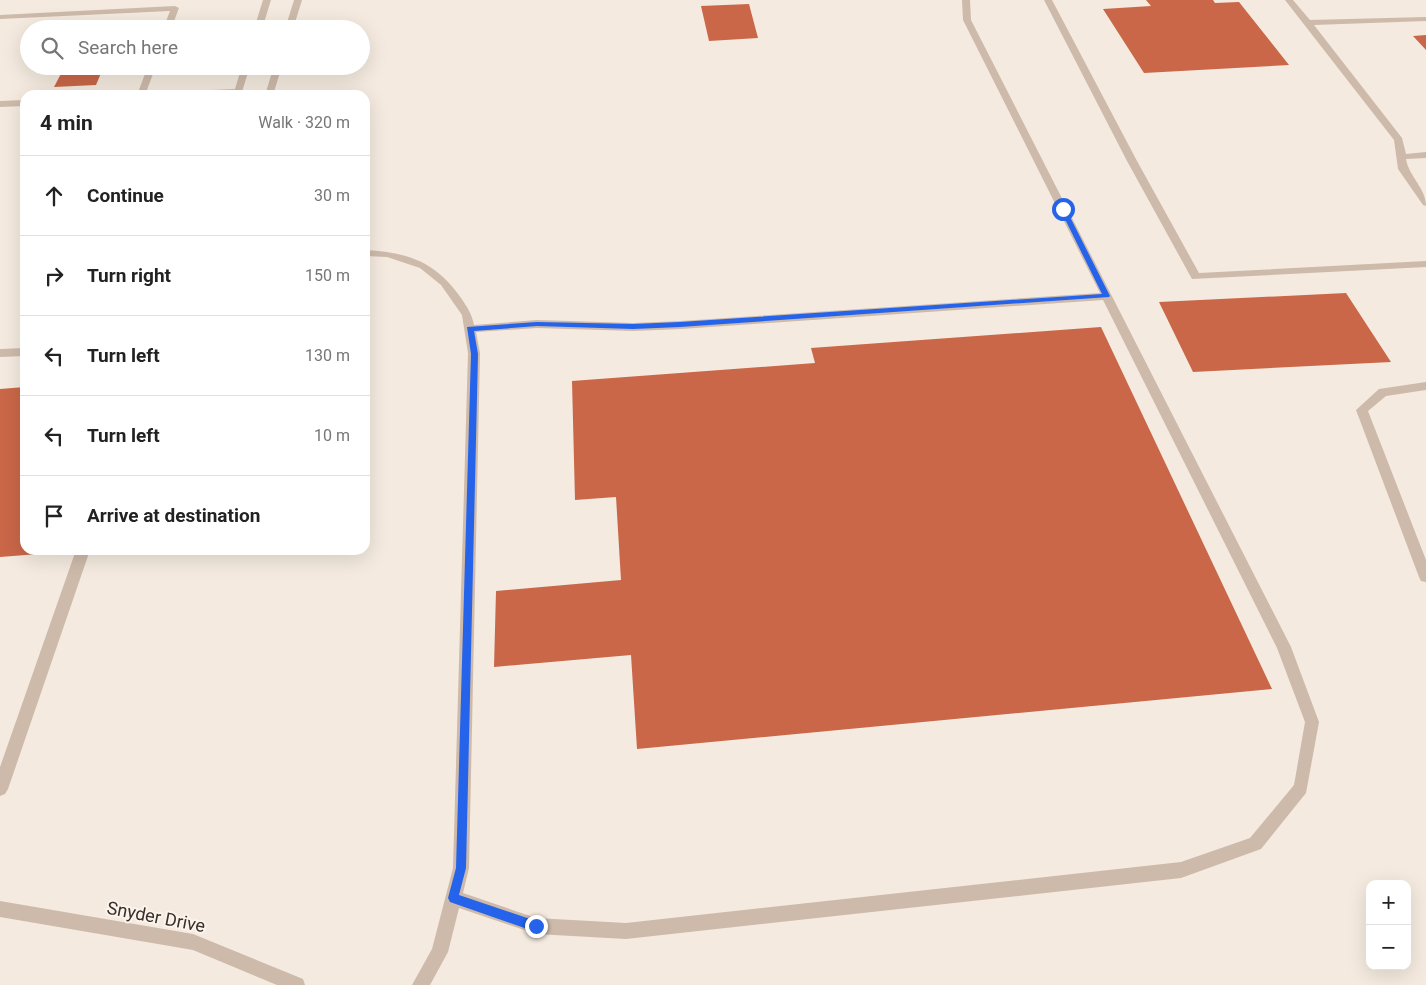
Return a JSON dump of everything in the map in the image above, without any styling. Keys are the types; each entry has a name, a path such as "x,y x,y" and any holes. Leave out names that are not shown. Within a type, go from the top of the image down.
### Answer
{"street":[{"path":"261,20 268,0"},
{"path":"292,20 298,0"},
{"path":"453,898 536,926 626,931 1181,870 1255,844 1301,788 1312,722 1284,647 967,20 966,0"},
{"path":"1048,0 1132,161 1196,277 1426,264"},
{"path":"1289,0 1399,140 1403,169 1426,203"},
{"path":"0,18 175,8 170,20"},
{"path":"1308,23 1426,19"},
{"path":"143,90 149,75"},
{"path":"239,90 243,75"},
{"path":"271,90 276,75"},
{"path":"0,104 20,103"},
{"path":"1401,157 1426,155"},
{"path":"370,253 388,254 424,266 446,283 467,314 474,354 461,868 440,952 420,985"},
{"path":"470,329 537,324 633,327 680,325 1107,296"},
{"path":"0,353 20,352"},
{"path":"1426,386 1383,392 1362,410 1426,577"},
{"path":"1,784 81,555"},
{"name":"Snyder Drive","path":"0,909 193,942 297,985"}],"building":[{"path":"1146,0 1213,0 1215,3 1239,2 1289,65 1144,73 1103,9 1151,6"},
{"path":"749,4 758,38 709,41 701,6"},
{"path":"1426,35 1426,50 1413,36"},
{"path":"60,75 100,75 96,85 54,87"},
{"path":"1346,293 1391,362 1193,372 1159,302"},
{"path":"1101,327 1272,689 637,749 631,655 494,667 496,591 621,580 616,497 575,500 572,381 815,363 811,348"},
{"path":"20,387 20,555 26,555 0,557 0,389"}],"route":[{"path":"536,926 453,898 461,868 474,354 470,329 537,324 633,327 680,325 1107,296 1063,209"}]}
